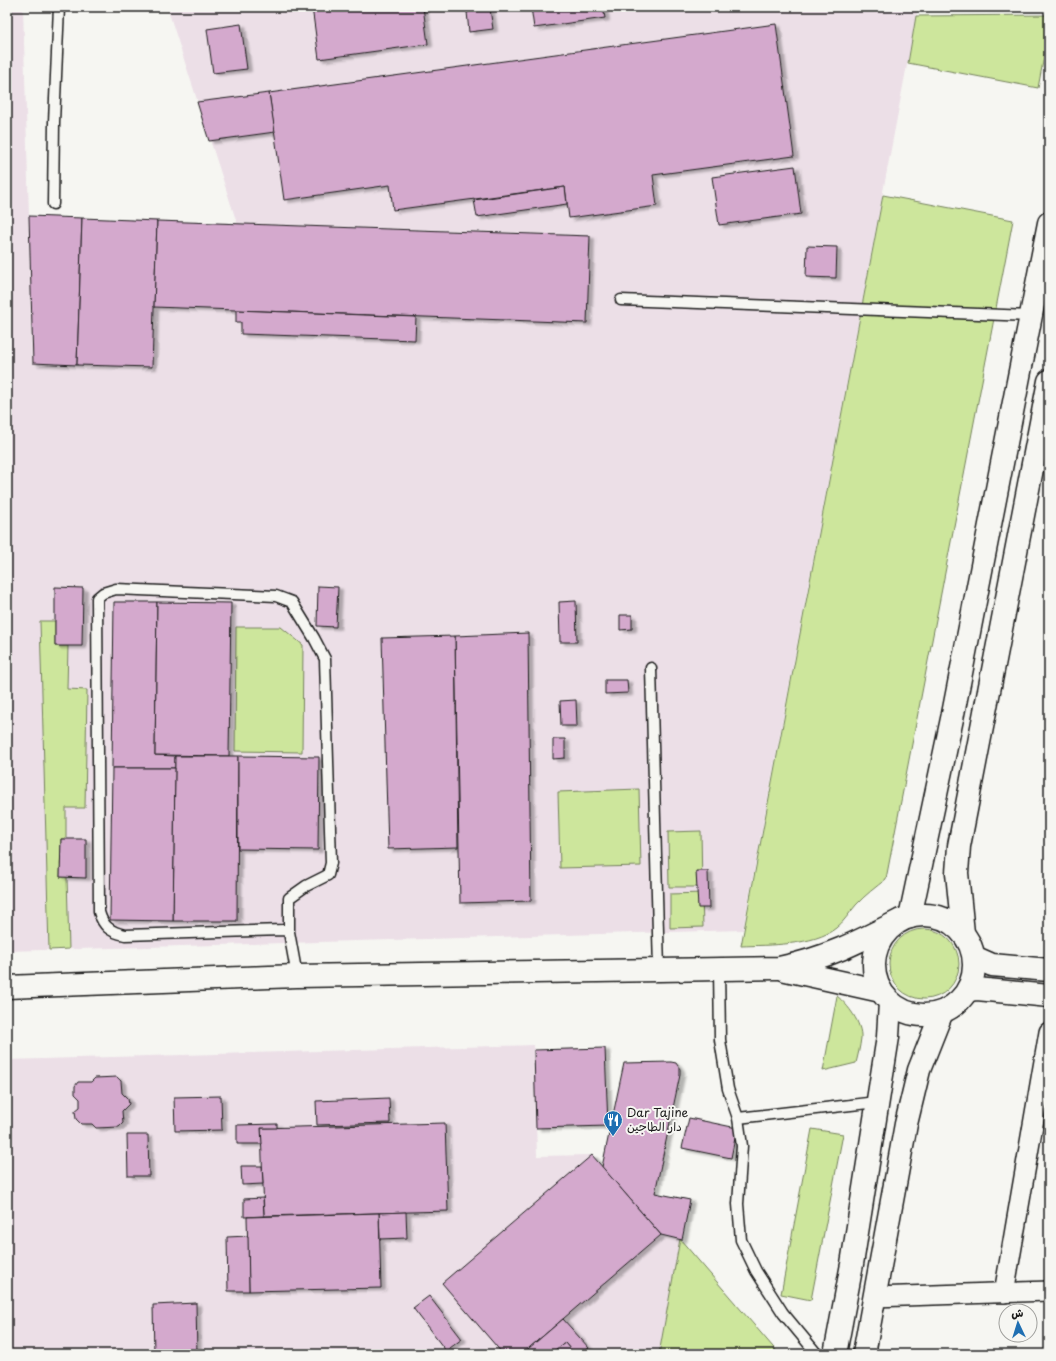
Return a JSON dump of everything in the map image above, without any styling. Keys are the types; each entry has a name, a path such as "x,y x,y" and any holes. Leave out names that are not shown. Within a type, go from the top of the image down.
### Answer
{"main road":[{"path":"7,987 297,976 779,968 802,964 826,956 856,944 906,919 924,915 939,917 952,923 963,933 970,944 974,957 974,974 968,990 957,1004 942,1012 924,1015 906,1012 886,996 875,976 874,959 879,944 888,930 906,919 956,699 1049,223"},
{"path":"963,933 957,873 959,846 1049,381"},
{"path":"974,957 992,965 1049,970"},
{"path":"779,968 886,996"},
{"path":"968,990 977,989 1049,996"},
{"path":"835,1354 852,1264 876,1102 888,1037 886,996"},
{"path":"864,1354 906,1124 919,1070 942,1012"}],"street":[{"path":"1004,1293 1049,1032"},
{"path":"874,1297 1049,1291"}],"lane":[{"path":"53,204 54,122 59,7"},
{"path":"621,300 1031,316"},
{"path":"289,932 284,930 125,935 114,933 106,927 101,919 99,912 97,598 103,593 116,589 276,596 292,602 325,659 331,863 328,875 306,886 289,898 289,932 297,976"},
{"path":"651,668 659,970"},
{"path":"719,968 720,1040 728,1089 738,1118 742,1146 738,1204 741,1240 756,1271 783,1313 817,1354"},
{"path":"738,1118 876,1102"}],"shaded area":[{"path":"7,7 23,7 29,216 237,223 167,7 918,7 743,930 7,951"},
{"path":"534,1045 537,1156 592,1155 661,1235 680,1239 659,1354 7,1354 7,1060"}],"green space":[{"path":"1049,15 1049,30 1038,88 908,63 916,16"},
{"path":"883,195 1013,220 886,879 859,901 839,926 827,934 803,941 777,945 741,946"},
{"path":"40,621 55,621 55,646 68,646 67,689 87,690 85,808 66,808 66,839 61,839 60,877 67,877 69,949 49,950"},
{"path":"236,627 281,627 303,645 302,752 235,751"},
{"path":"639,789 641,866 560,868 558,792"},
{"path":"701,831 702,887 669,887 668,832"},
{"path":"702,893 703,927 670,928 670,894"},
{"path":"924,929 937,932 949,939 956,951 959,964 956,977 949,989 937,996 924,999 911,996 899,989 892,977 889,964 892,951 899,939 911,932"},
{"path":"837,996 846,1004 857,1020 861,1032 860,1048 856,1063 823,1071"},
{"path":"812,1129 843,1134 811,1300 781,1294"},
{"path":"680,1239 779,1354 659,1354"}],"building":[{"path":"312,7 423,7 428,44 319,59"},
{"path":"531,7 603,7 605,18 534,28"},
{"path":"490,9 493,29 469,32 467,12"},
{"path":"241,24 247,69 213,73 207,29"},
{"path":"776,24 794,156 653,175 657,206 569,218 565,187 393,210 390,185 284,200 269,93"},
{"path":"269,93 275,132 209,141 197,102"},
{"path":"795,166 801,214 719,225 712,177"},
{"path":"565,187 567,204 477,217 474,200"},
{"path":"29,216 82,218 77,365 33,363"},
{"path":"82,218 157,221 152,367 77,365"},
{"path":"157,221 590,236 587,323 154,307"},
{"path":"807,246 837,247 836,278 806,277"},
{"path":"236,310 416,317 415,340 241,334 241,322 236,322"},
{"path":"318,586 338,587 336,627 317,626"},
{"path":"55,587 83,588 82,646 55,646"},
{"path":"576,601 577,642 560,642 559,602"},
{"path":"114,602 157,602 155,755 175,756 175,768 112,768"},
{"path":"157,602 231,603 229,756 155,755"},
{"path":"620,615 632,615 632,629 620,630"},
{"path":"528,633 531,901 460,903 455,636"},
{"path":"455,636 458,847 388,849 382,638"},
{"path":"605,680 627,680 628,693 605,694"},
{"path":"576,700 577,726 561,726 560,701"},
{"path":"553,739 565,739 565,758 553,759"},
{"path":"175,756 238,756 237,921 173,921"},
{"path":"238,756 319,757 318,850 238,849"},
{"path":"112,768 175,768 173,921 110,920"},
{"path":"61,839 86,839 86,878 60,877"},
{"path":"696,871 708,871 709,908 698,908"},
{"path":"605,1048 608,1126 536,1128 534,1050"},
{"path":"624,1063 676,1063 680,1069 680,1075 655,1193 690,1200 682,1240 661,1235 602,1167"},
{"path":"117,1077 121,1081 122,1093 128,1099 129,1104 122,1111 123,1123 119,1127 96,1128 92,1124 81,1124 76,1119 75,1111 80,1107 80,1099 75,1094 75,1086 78,1082 91,1082 95,1078"},
{"path":"221,1096 222,1130 175,1131 174,1097"},
{"path":"389,1098 390,1123 317,1125 316,1101"},
{"path":"689,1118 737,1128 731,1158 682,1148"},
{"path":"445,1123 448,1211 264,1216 261,1128"},
{"path":"277,1124 277,1128 261,1128 262,1144 237,1144 237,1125"},
{"path":"127,1135 148,1135 149,1176 128,1176"},
{"path":"592,1155 661,1235 522,1354 503,1354 442,1283"},
{"path":"241,1166 262,1166 263,1184 242,1185"},
{"path":"263,1198 264,1216 244,1217 244,1199"},
{"path":"406,1212 407,1238 380,1239 379,1213"},
{"path":"379,1213 381,1288 249,1291 247,1217"},
{"path":"248,1236 249,1291 228,1291 227,1237"},
{"path":"429,1296 462,1339 446,1351 413,1308"},
{"path":"196,1303 197,1354 154,1354 153,1305"},
{"path":"563,1319 589,1348 581,1354 574,1354 565,1343 549,1354 522,1354"},
{"path":"565,1343 574,1354 549,1354"}],"place":[{"name":"Dar Tajine دار الطاجين","path":"613,1137"}]}
